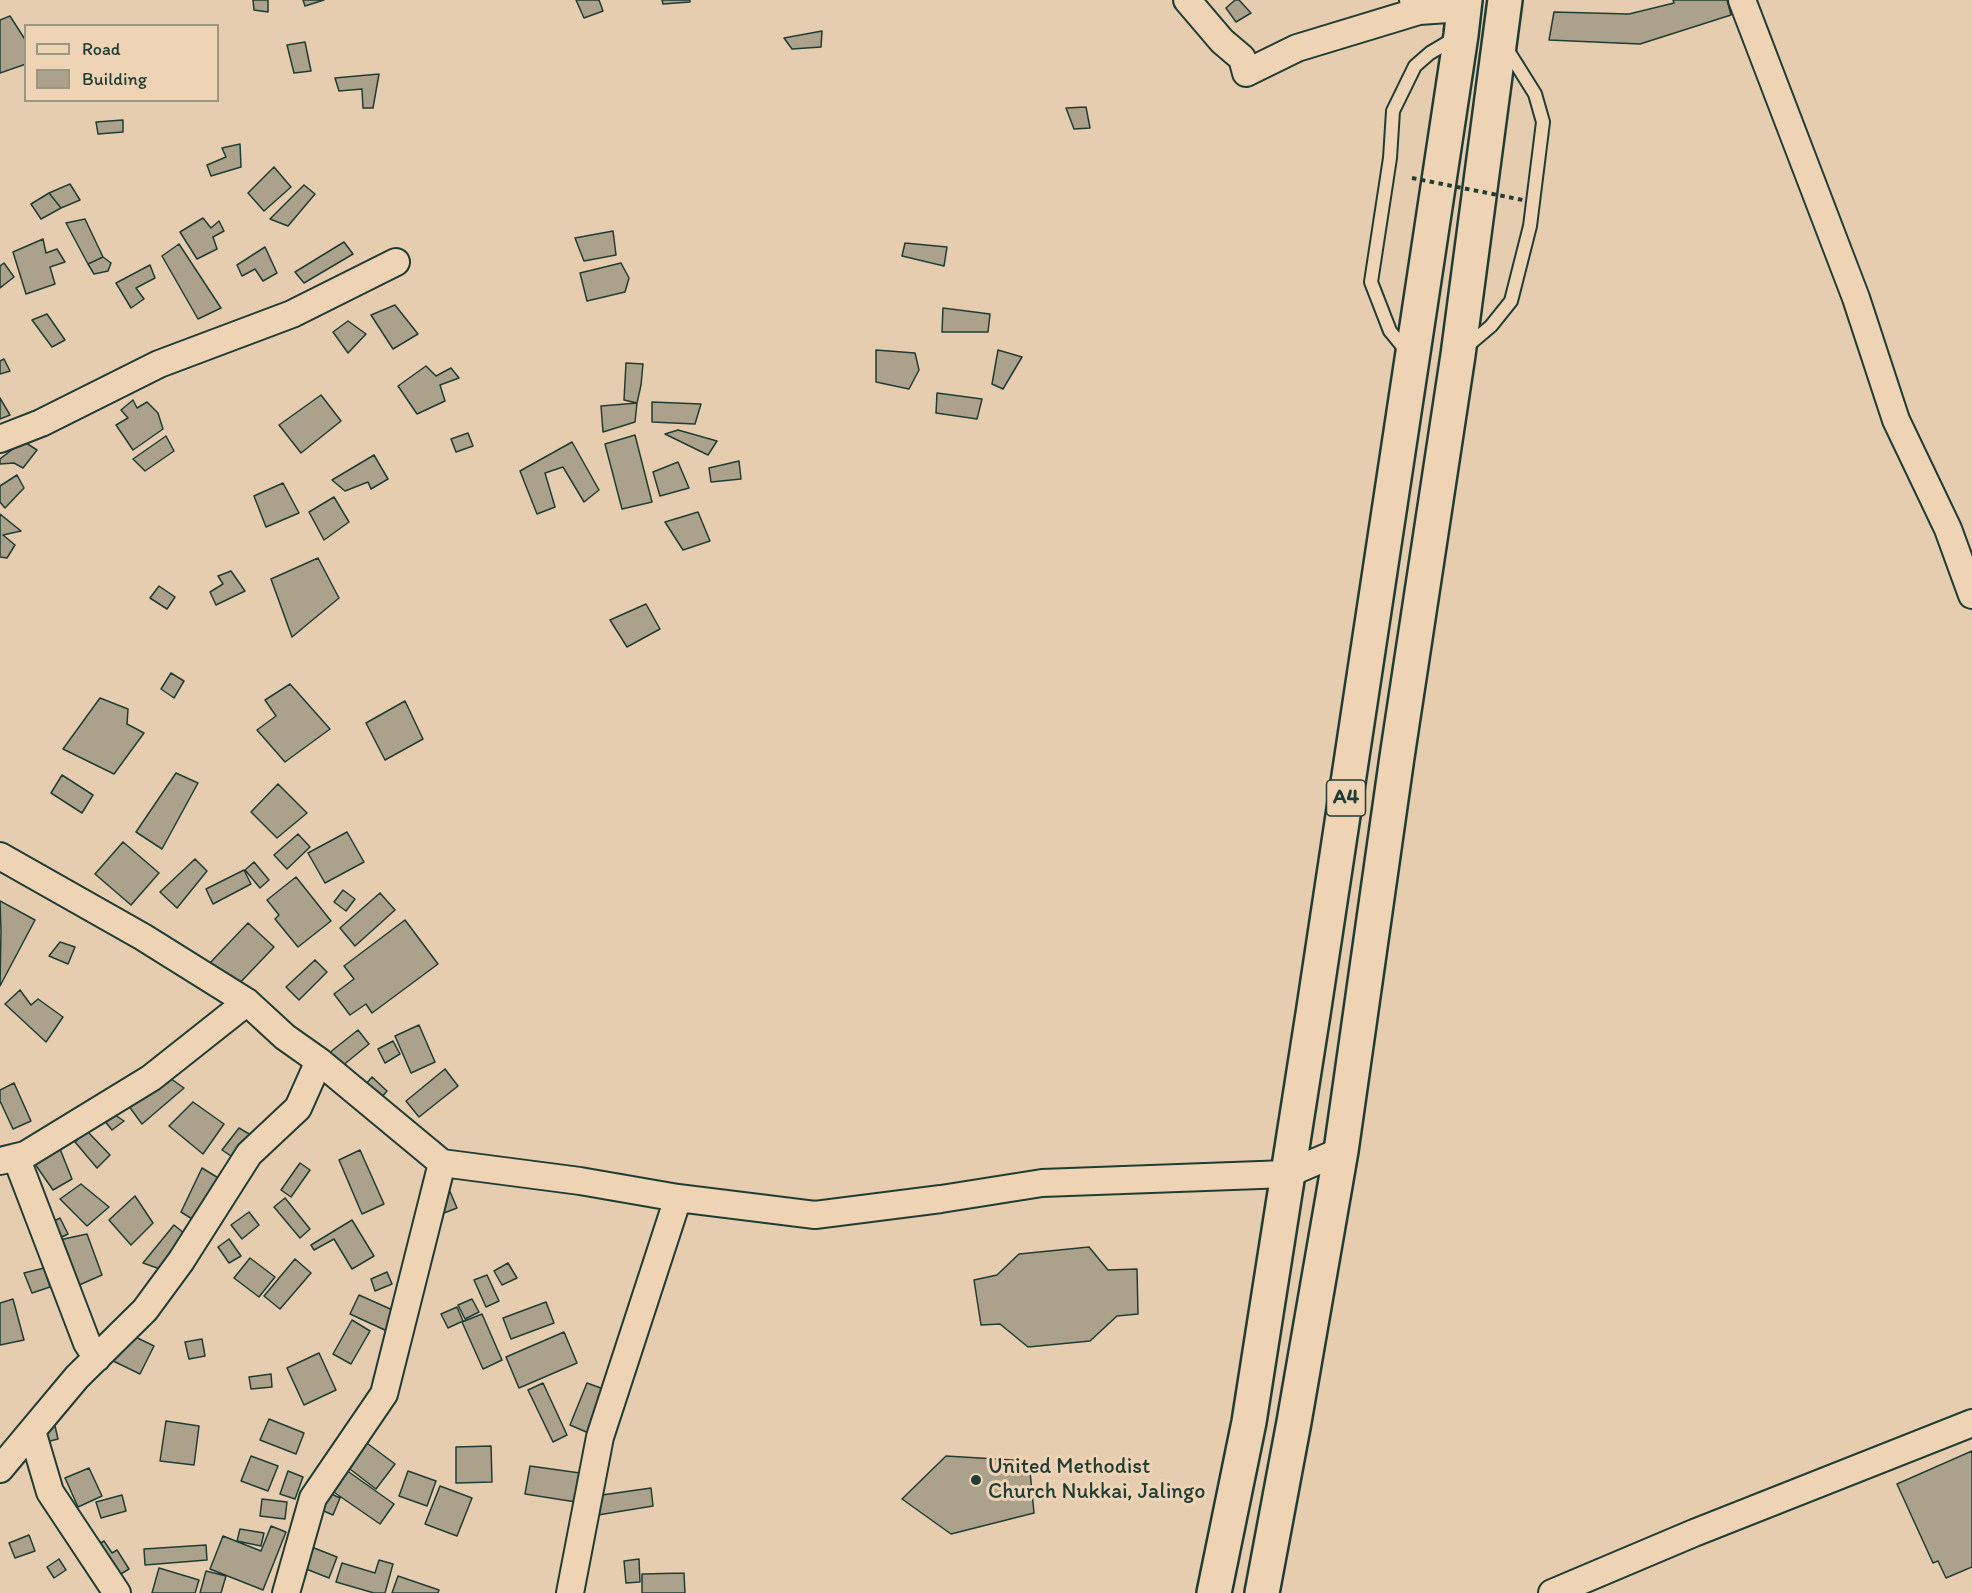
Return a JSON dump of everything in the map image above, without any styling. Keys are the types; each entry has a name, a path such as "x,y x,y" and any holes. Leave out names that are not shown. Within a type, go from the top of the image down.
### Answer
{"highway":[{"name":"A4","path":"1262,1593 1341,1152 1397,757 1458,355 1505,0"},
{"name":"A4","path":"1214,1593 1249,1422 1319,979 1463,14"}],"street":[{"path":"1187,0 1222,41 1242,58 1246,73 1297,48 1416,5 1463,14"},
{"path":"1742,0 1856,298 1896,420 1948,529 1972,595"},
{"path":"0,439 41,423 159,364 292,314 396,262"},
{"path":"0,856 143,937 247,1002 285,1037 320,1061 442,1163 580,1181 678,1198 815,1215 1042,1183 1287,1174 1341,1152"},
{"path":"97,1358 87,1343 8,1159 25,1155 151,1078 247,1002"},
{"path":"0,1469 77,1377 146,1310 181,1261 249,1154 298,1108 320,1061"},
{"path":"286,1593 313,1498 384,1394 442,1163"},
{"path":"570,1593 600,1437 678,1198"},
{"path":"1552,1593 1694,1533 1972,1423"},
{"path":"32,1431 50,1492 117,1593"}],"lane":[{"path":"1412,357 1390,331 1371,282 1390,158 1393,111 1415,66 1430,53 1463,14"},
{"path":"1458,355 1491,326 1511,301 1530,226 1543,122 1535,94 1499,38"}],"path":[{"path":"1412,178 1523,200"}],"building":[{"path":"253,0 268,0 268,12 254,10"},
{"path":"303,0 324,0 305,6"},
{"path":"576,0 599,0 603,11 584,18"},
{"path":"662,0 690,0 690,2 663,4"},
{"path":"1235,0 1239,0 1251,13 1236,22 1226,8"},
{"path":"1673,0 1727,0 1731,15 1640,44 1549,40 1554,12 1629,14 1674,3"},
{"path":"10,16 24,38 24,65 0,73 0,20"},
{"path":"822,31 821,47 792,49 784,38"},
{"path":"305,42 311,71 294,73 287,45"},
{"path":"379,74 373,108 363,108 362,89 339,91 335,78"},
{"path":"1086,107 1090,128 1074,129 1066,108"},
{"path":"123,120 123,132 98,134 96,122"},
{"path":"240,144 241,167 211,176 207,165 226,157 222,148"},
{"path":"274,167 291,187 264,211 248,193"},
{"path":"70,184 80,200 61,208 49,193"},
{"path":"304,185 315,194 288,226 270,219"},
{"path":"49,193 61,208 41,219 31,204"},
{"path":"203,218 211,228 219,221 224,231 213,237 217,249 197,259 180,232"},
{"path":"85,219 103,257 88,264 66,223"},
{"path":"613,231 616,255 584,261 575,238"},
{"path":"43,239 46,253 57,249 65,262 50,267 55,284 26,294 13,252"},
{"path":"344,242 353,254 304,283 295,272"},
{"path":"905,243 947,247 944,266 902,256"},
{"path":"179,244 221,308 198,319 162,256"},
{"path":"265,247 277,273 263,281 255,269 242,276 237,265"},
{"path":"103,257 111,263 108,271 94,274 88,264"},
{"path":"4,263 14,277 0,288 0,266"},
{"path":"621,263 629,278 625,292 587,301 580,273"},
{"path":"150,265 155,278 136,288 144,299 131,308 116,283"},
{"path":"395,305 418,334 393,349 371,315"},
{"path":"943,308 990,314 988,332 942,332"},
{"path":"47,314 65,340 52,347 32,320"},
{"path":"348,321 366,334 348,353 333,332"},
{"path":"876,350 915,353 919,370 909,389 876,382"},
{"path":"998,350 1022,357 1003,389 992,384"},
{"path":"4,359 10,371 0,374 0,361"},
{"path":"626,363 643,364 637,403 624,400"},
{"path":"426,366 436,376 451,368 459,378 440,385 445,401 417,414 398,386"},
{"path":"937,393 982,399 977,419 936,413"},
{"path":"321,395 341,421 301,453 279,425"},
{"path":"0,398 10,415 0,419"},
{"path":"133,400 137,408 147,402 158,413 163,429 133,450 116,425 128,418 121,410"},
{"path":"652,402 701,404 695,424 652,422"},
{"path":"637,403 635,422 603,432 601,406"},
{"path":"678,430 717,441 708,455 665,434"},
{"path":"468,433 473,446 456,452 451,439"},
{"path":"635,435 652,502 622,509 605,444"},
{"path":"166,436 174,451 145,471 133,459"},
{"path":"23,441 37,450 23,468 14,463 0,464 0,459"},
{"path":"572,442 599,490 584,502 563,467 545,473 555,507 537,514 520,471"},
{"path":"374,455 388,479 371,489 368,482 345,491 332,480"},
{"path":"739,461 741,479 711,482 709,468"},
{"path":"678,462 689,488 660,496 653,472"},
{"path":"17,475 24,488 5,508 0,502 0,486"},
{"path":"283,483 299,513 266,527 254,496"},
{"path":"334,497 349,522 324,540 309,512"},
{"path":"698,512 710,541 683,550 665,522"},
{"path":"0,514 21,531 3,535 15,545 7,558 0,557"},
{"path":"318,558 339,598 292,637 271,579"},
{"path":"231,571 245,591 216,605 210,592 223,584 218,576"},
{"path":"159,586 175,597 167,609 150,598"},
{"path":"646,604 660,629 627,647 610,620"},
{"path":"171,673 184,681 174,698 161,689"},
{"path":"290,684 330,729 285,762 257,730 276,716 265,700"},
{"path":"100,698 128,709 127,724 144,733 114,774 63,749"},
{"path":"405,701 423,739 385,760 366,723"},
{"path":"176,773 198,783 162,849 136,832"},
{"path":"62,775 93,795 82,813 51,793"},
{"path":"278,784 307,813 277,838 251,812"},
{"path":"347,832 364,862 325,883 308,853"},
{"path":"298,834 310,847 287,869 274,855"},
{"path":"123,842 159,873 131,905 95,874"},
{"path":"195,859 207,871 177,908 160,892"},
{"path":"254,862 269,880 260,888 245,870"},
{"path":"244,870 251,884 213,904 206,889"},
{"path":"296,877 331,921 298,947 275,919 279,915 267,900"},
{"path":"343,890 355,899 346,911 334,902"},
{"path":"380,893 395,910 355,946 340,928"},
{"path":"0,901 35,920 0,986 1,931"},
{"path":"405,920 438,964 372,1013 366,1004 350,1015 334,994 354,979 344,966"},
{"path":"248,923 274,947 234,989 208,965"},
{"path":"60,942 75,947 68,964 49,956"},
{"path":"315,960 327,972 299,1000 286,987"},
{"path":"20,990 31,1005 38,999 63,1017 46,1042 5,1004"},
{"path":"419,1025 435,1062 411,1073 395,1036"},
{"path":"358,1030 369,1044 336,1071 324,1057"},
{"path":"393,1041 400,1054 385,1063 378,1049"},
{"path":"445,1069 458,1086 419,1117 406,1101"},
{"path":"167,1076 184,1088 142,1124 128,1105"},
{"path":"372,1077 387,1091 369,1112 353,1099"},
{"path":"14,1083 31,1121 13,1129 0,1101 0,1090"},
{"path":"193,1102 224,1124 203,1154 169,1126"},
{"path":"112,1113 124,1121 112,1130 104,1120"},
{"path":"239,1128 251,1135 234,1158 222,1150"},
{"path":"87,1131 110,1155 97,1168 75,1142"},
{"path":"60,1149 72,1179 53,1190 35,1164"},
{"path":"360,1150 384,1204 362,1214 339,1160"},
{"path":"300,1163 310,1170 291,1197 281,1190"},
{"path":"202,1168 220,1179 197,1222 181,1212"},
{"path":"81,1184 109,1207 87,1226 60,1199"},
{"path":"448,1187 457,1208 444,1213 435,1192"},
{"path":"135,1196 153,1223 131,1245 109,1220"},
{"path":"285,1198 310,1229 300,1238 274,1207"},
{"path":"249,1212 259,1225 242,1239 231,1225"},
{"path":"60,1218 68,1234 49,1243 42,1227"},
{"path":"352,1220 374,1256 352,1269 334,1239 314,1250 311,1245"},
{"path":"174,1225 185,1234 160,1269 143,1263"},
{"path":"87,1234 102,1275 77,1286 59,1240"},
{"path":"229,1239 241,1256 229,1263 218,1247"},
{"path":"1089,1247 1108,1270 1137,1269 1138,1314 1117,1316 1090,1341 1028,1347 1000,1324 981,1325 974,1280 997,1275 1019,1254"},
{"path":"250,1258 275,1277 259,1297 234,1278"},
{"path":"295,1259 311,1273 280,1309 264,1296"},
{"path":"508,1263 517,1278 502,1285 494,1271"},
{"path":"44,1268 50,1287 32,1293 24,1273"},
{"path":"387,1272 392,1284 375,1291 371,1279"},
{"path":"487,1275 499,1301 486,1307 474,1280"},
{"path":"359,1295 397,1312 387,1331 350,1314"},
{"path":"13,1299 24,1340 0,1345 0,1303"},
{"path":"472,1299 479,1312 465,1319 458,1305"},
{"path":"546,1302 554,1323 511,1339 503,1318"},
{"path":"457,1307 463,1321 448,1328 441,1314"},
{"path":"482,1314 502,1360 483,1369 462,1322"},
{"path":"352,1320 370,1331 351,1364 333,1354"},
{"path":"121,1330 154,1346 140,1374 107,1358"},
{"path":"564,1332 577,1363 519,1388 506,1357"},
{"path":"202,1339 205,1356 189,1359 185,1342"},
{"path":"319,1353 336,1390 304,1405 287,1368"},
{"path":"271,1374 272,1387 251,1389 249,1377"},
{"path":"543,1383 567,1435 553,1442 528,1390"},
{"path":"587,1383 609,1391 591,1434 570,1425"},
{"path":"269,1419 304,1433 296,1454 260,1440"},
{"path":"166,1421 199,1426 194,1465 160,1461"},
{"path":"55,1426 58,1439 27,1447 24,1434"},
{"path":"360,1438 395,1464 376,1489 342,1463"},
{"path":"491,1446 492,1482 456,1483 456,1447"},
{"path":"1972,1451 1972,1567 1946,1578 1938,1561 1933,1563 1897,1484"},
{"path":"251,1456 278,1466 268,1491 241,1481"},
{"name":"United Methodist Church Nukkai, Jalingo","path":"946,1456 1029,1461 1034,1513 951,1534 902,1499"},
{"path":"339,1465 394,1504 380,1524 325,1486"},
{"path":"530,1466 580,1473 576,1502 525,1494"},
{"path":"89,1468 102,1496 78,1507 65,1478"},
{"path":"288,1471 303,1477 295,1499 280,1494"},
{"path":"408,1471 436,1481 427,1506 399,1496"},
{"path":"440,1486 472,1498 457,1536 425,1524"},
{"path":"651,1488 653,1506 598,1515 595,1496"},
{"path":"327,1492 340,1498 333,1515 319,1509"},
{"path":"122,1495 126,1511 101,1518 96,1502"},
{"path":"262,1499 287,1502 285,1519 260,1516"},
{"path":"271,1526 286,1532 263,1590 210,1569 223,1536 261,1551"},
{"path":"240,1529 264,1533 261,1546 237,1541"},
{"path":"29,1535 35,1551 15,1558 9,1543"},
{"path":"104,1541 112,1553 117,1550 129,1569 108,1582 88,1551"},
{"path":"304,1544 337,1557 329,1578 296,1565"},
{"path":"206,1545 207,1560 145,1565 144,1549"},
{"path":"59,1559 66,1570 54,1578 47,1567"},
{"path":"639,1559 640,1582 626,1583 624,1561"},
{"path":"379,1560 393,1564 385,1593 374,1593 336,1582 342,1563 375,1573"},
{"path":"159,1568 199,1580 195,1593 152,1593"},
{"path":"206,1571 226,1576 221,1593 200,1593"},
{"path":"684,1573 685,1593 642,1593 642,1574"},
{"path":"398,1576 439,1590 438,1593 392,1593"}],"place":[{"name":"United Methodist Church Nukkai, Jalingo","path":"976,1480"}]}
